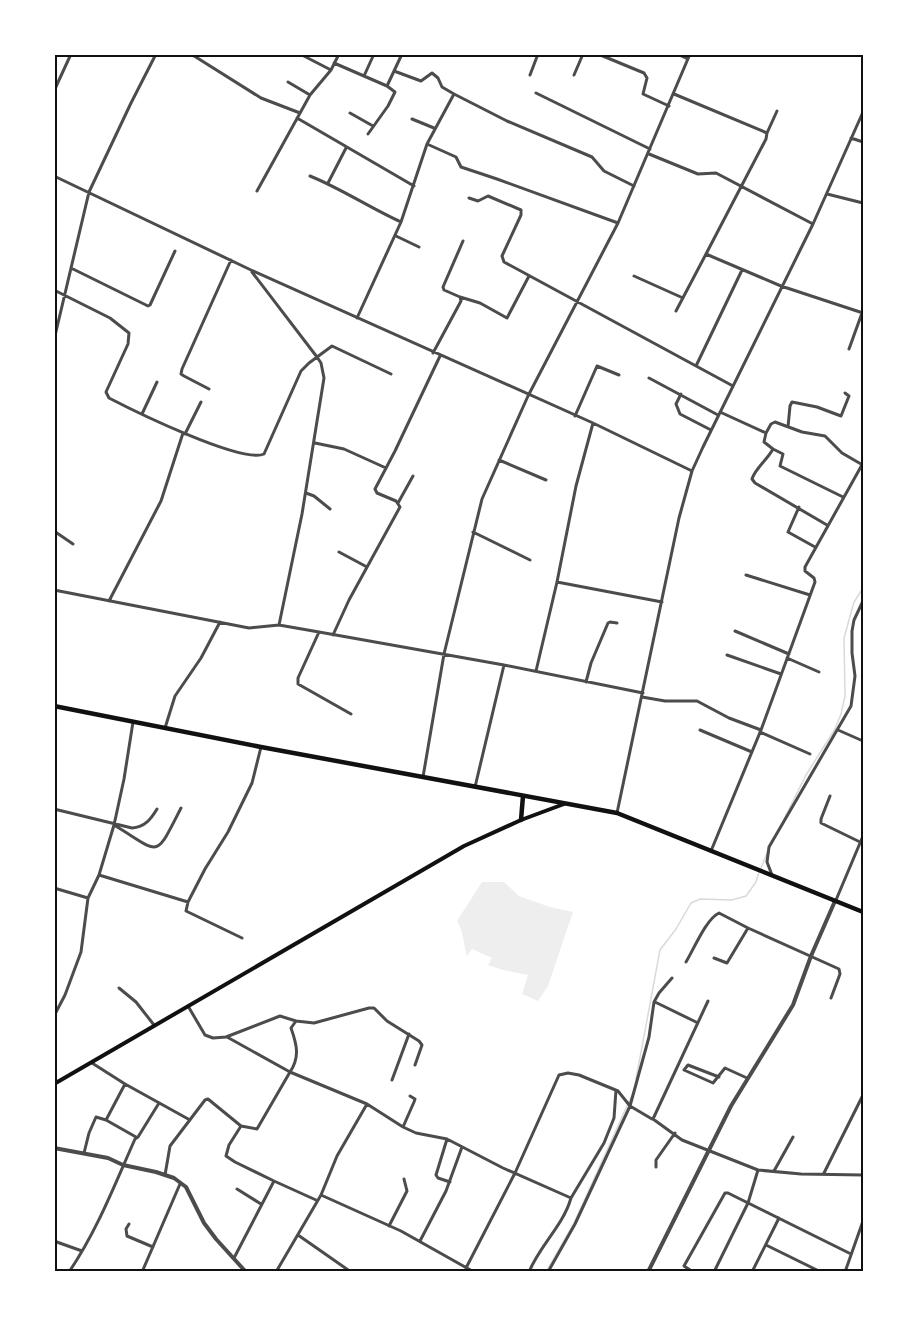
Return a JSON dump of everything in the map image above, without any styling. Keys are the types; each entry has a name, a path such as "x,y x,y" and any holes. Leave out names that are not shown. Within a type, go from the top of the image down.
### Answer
{"highway":[{"path":"54,706 165,729 617,813 863,912"},
{"path":"521,820 523,796"}],"main road":[{"path":"54,1084 413,874 479,838 565,804"}],"street":[{"path":"54,91 71,54"},
{"path":"54,340 89,192 156,54"},
{"path":"191,54 261,98 300,113"},
{"path":"300,54 331,70"},
{"path":"257,191 310,95 331,70 339,54"},
{"path":"364,76 374,54"},
{"path":"387,86 402,54"},
{"path":"530,75 538,54"},
{"path":"574,75 582,54"},
{"path":"598,54 644,74 646,78 643,94 669,106"},
{"path":"677,54 688,59"},
{"path":"423,777 444,654 482,499 528,396 579,302 618,223 690,54"},
{"path":"334,63 387,86 395,92 368,134"},
{"path":"394,71 421,81 432,73 438,78 442,87 454,94 507,121 592,158 604,171 634,186"},
{"path":"288,82 310,95"},
{"path":"536,93 651,149"},
{"path":"357,318 396,236 427,144 454,94"},
{"path":"674,94 767,133"},
{"path":"676,310 742,187 777,111"},
{"path":"617,813 679,518 692,471 813,224 863,112"},
{"path":"350,113 374,126"},
{"path":"297,118 414,186"},
{"path":"412,119 434,128"},
{"path":"851,138 863,142"},
{"path":"427,144 456,157 461,167 618,223"},
{"path":"328,183 346,148"},
{"path":"649,154 698,174 716,173 813,224"},
{"path":"54,176 251,270 528,396 593,423 692,471"},
{"path":"310,176 328,183 374,210 401,222"},
{"path":"827,194 863,203"},
{"path":"469,198 478,201 488,196 521,210 521,215 502,258 504,262 733,386"},
{"path":"396,236 419,247"},
{"path":"463,241 443,287 444,290 480,303 507,318 529,276"},
{"path":"71,268 148,306 175,251"},
{"path":"706,254 781,286 863,313 849,349"},
{"path":"208,389 181,374 231,260"},
{"path":"251,270 317,357 324,372 325,385 315,443 279,625"},
{"path":"696,366 742,270"},
{"path":"634,276 682,298"},
{"path":"54,290 110,318 129,333 128,344 106,396 219,447 261,456 264,454 301,371 317,357 334,347 391,374"},
{"path":"433,353 461,301 460,297"},
{"path":"398,503 375,491 440,356"},
{"path":"575,416 597,366 619,375"},
{"path":"649,378 719,414 766,433"},
{"path":"142,414 157,382"},
{"path":"788,427 792,402 817,407 841,416 849,396 844,393"},
{"path":"681,394 676,406 680,414 711,430"},
{"path":"109,601 161,501 184,433 201,402"},
{"path":"536,671 576,486 593,423"},
{"path":"711,851 752,752 815,581 804,570 862,463 842,453 825,436 774,423 766,433 764,442 783,454 780,465 843,497"},
{"path":"315,443 344,449 386,468"},
{"path":"772,449 765,462 754,473 752,480 827,525"},
{"path":"499,460 546,480"},
{"path":"333,634 400,507 398,503 413,476"},
{"path":"306,493 314,496 330,509"},
{"path":"799,507 788,532 815,547"},
{"path":"54,531 73,544"},
{"path":"473,532 530,560"},
{"path":"339,552 367,567"},
{"path":"746,575 810,595"},
{"path":"557,582 662,602"},
{"path":"54,590 249,628 279,625 444,654 536,671 665,701 697,701 729,718 810,754"},
{"path":"771,876 767,862 769,847 852,703 855,681 852,631 854,620 863,601"},
{"path":"165,729 173,700 201,658 220,622"},
{"path":"586,682 606,626 610,622 617,623"},
{"path":"735,631 819,672"},
{"path":"319,632 298,678 298,684 351,714"},
{"path":"727,655 781,674"},
{"path":"475,787 504,665"},
{"path":"54,1016 65,995 81,952 88,898 99,875 114,825 133,722"},
{"path":"700,730 752,752"},
{"path":"838,730 863,741"},
{"path":"242,938 185,909 205,868 228,832 252,783 261,747"},
{"path":"830,796 821,823 860,842"},
{"path":"54,809 114,825 145,846 156,848 161,846 166,839 181,808"},
{"path":"114,825 121,823 132,828 140,827 152,818 157,809"},
{"path":"648,1272 747,1078 794,1005 811,956 863,836"},
{"path":"99,875 188,902"},
{"path":"54,888 88,898"},
{"path":"686,962 717,913 840,971 831,998"},
{"path":"714,958 727,963 748,928"},
{"path":"548,1272 575,1224 630,1106 648,1037 654,1002 672,978"},
{"path":"119,988 136,1002 154,1025"},
{"path":"653,1119 696,1022 708,1001"},
{"path":"654,1002 696,1022"},
{"path":"188,1006 205,1035 213,1038 226,1037 285,1016 296,1021 314,1023 374,1008 387,1021 410,1034 422,1045 414,1065"},
{"path":"165,1175 170,1146 205,1100 208,1099 241,1126 257,1129 297,1060 297,1050 291,1028 285,1016"},
{"path":"291,1028 296,1021"},
{"path":"392,1080 410,1034"},
{"path":"226,1037 290,1072 368,1104 403,1127 447,1139 571,1198"},
{"path":"90,1062 124,1084 190,1120"},
{"path":"719,1077 688,1065 684,1070 713,1083 719,1077 723,1070 727,1068 747,1078"},
{"path":"466,1268 515,1173 559,1075 568,1072 617,1090 630,1106 675,1133 682,1140 758,1170 863,1175"},
{"path":"106,1120 124,1084"},
{"path":"529,1272 562,1221 571,1198 604,1143 614,1118 617,1090"},
{"path":"824,1173 863,1095"},
{"path":"403,1127 415,1099 410,1096"},
{"path":"69,1272 116,1183 136,1137 159,1103"},
{"path":"276,1272 321,1195 337,1156 368,1104"},
{"path":"84,1153 96,1117 136,1137"},
{"path":"241,1126 226,1156 317,1200"},
{"path":"656,1167 656,1160 675,1133"},
{"path":"774,1171 793,1137"},
{"path":"447,1139 436,1174 438,1178 450,1182"},
{"path":"420,1241 450,1182 462,1147"},
{"path":"54,1148 108,1158 123,1165 174,1178 186,1187 204,1223 246,1272"},
{"path":"714,1272 748,1203 758,1170"},
{"path":"389,1226 407,1191 404,1179"},
{"path":"234,1258 274,1180"},
{"path":"142,1272 180,1184"},
{"path":"237,1189 261,1205"},
{"path":"693,1272 684,1266 722,1196 728,1193 851,1254"},
{"path":"321,1195 420,1241 474,1272"},
{"path":"753,1272 779,1218"},
{"path":"845,1272 863,1221"},
{"path":"129,1224 126,1229 127,1236 153,1247"},
{"path":"298,1235 351,1272"},
{"path":"54,1241 82,1251"},
{"path":"766,1245 821,1272"}],"shaded area":[{"path":"482,882 504,882 519,896 573,912 548,986 538,1001 522,994 528,975 488,965 492,958 472,949 467,956 457,921"}],"waterway":[{"path":"784,819 806,775 835,729 841,714 845,696 844,638 854,602 863,588"},
{"path":"761,868 767,853"},
{"path":"636,1079 660,950 691,903 700,899 732,900 746,896 756,882 759,872"},
{"path":"546,1272 574,1223 632,1095"}]}
